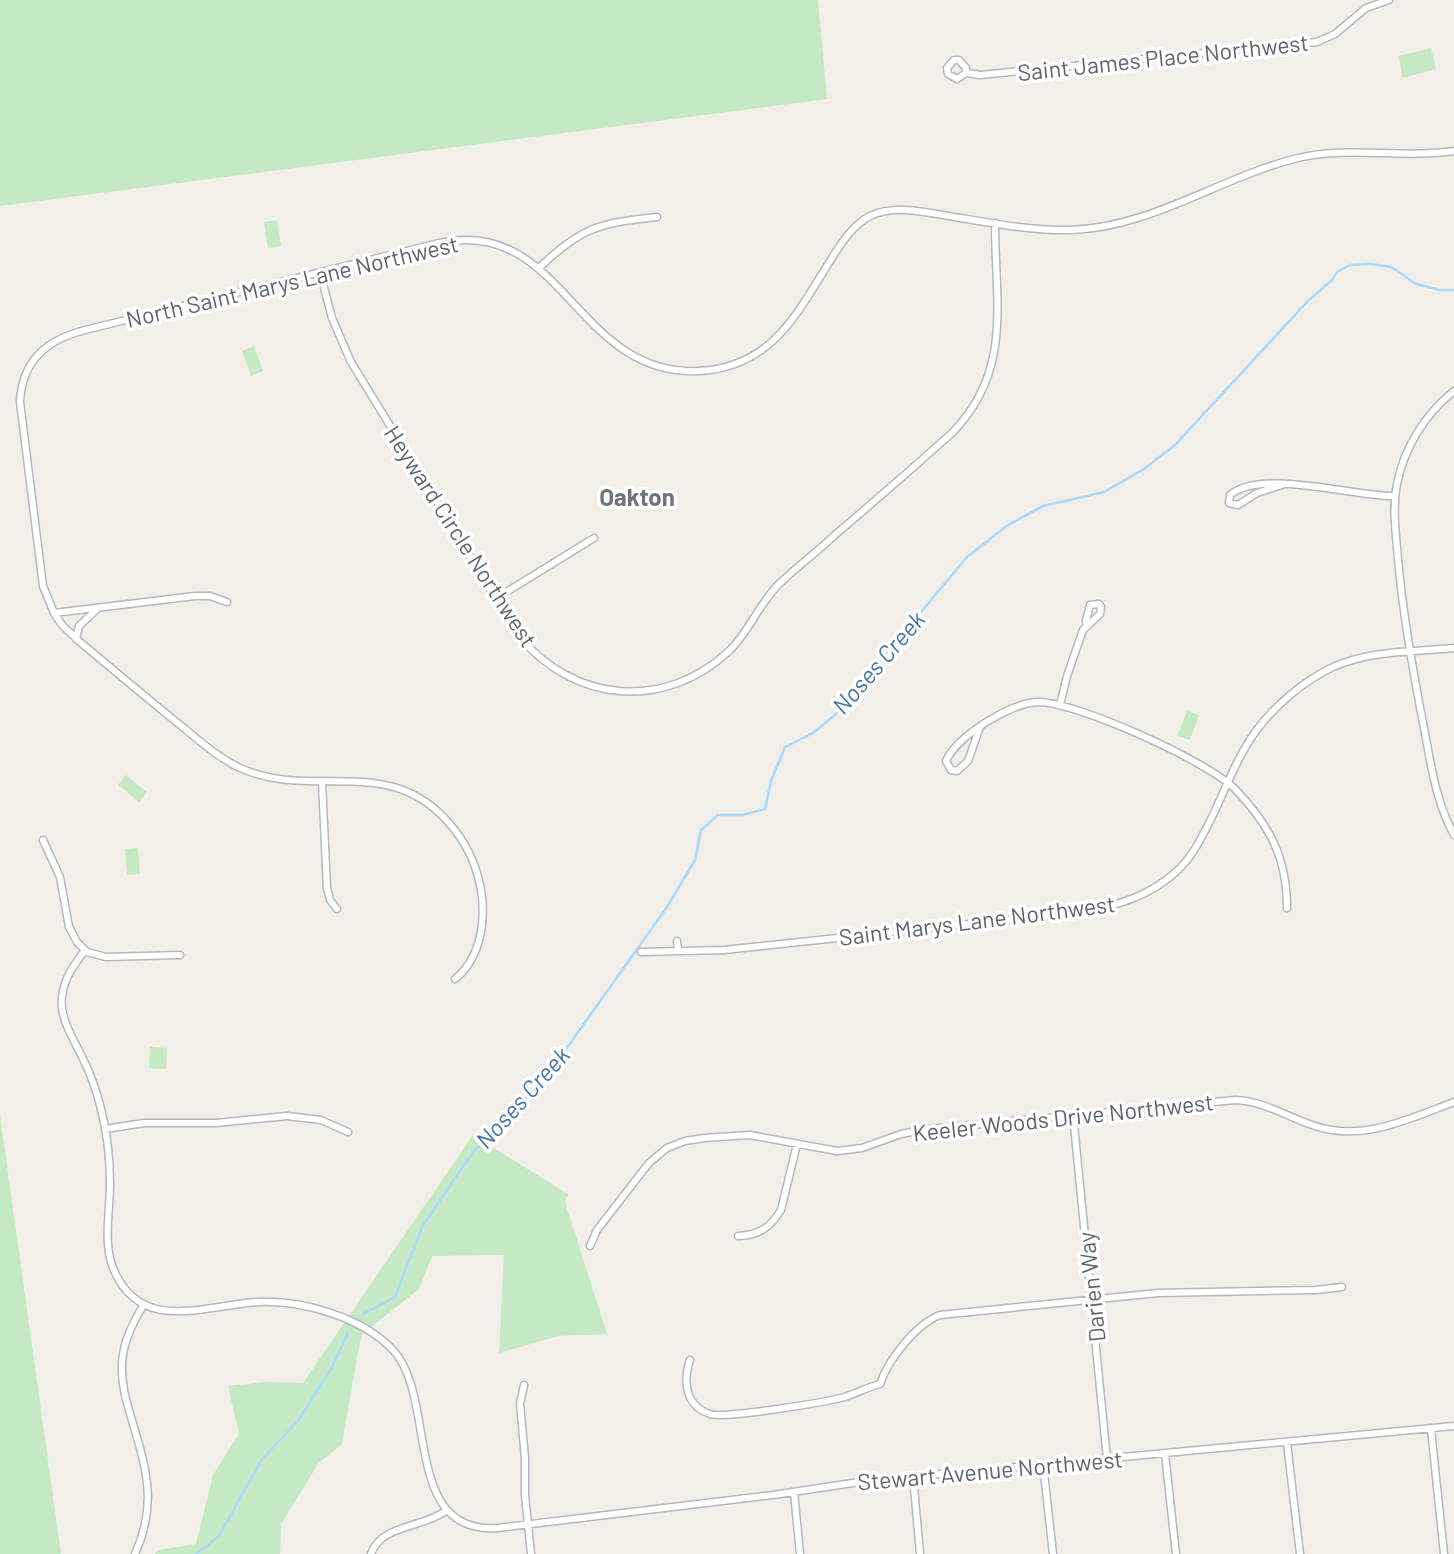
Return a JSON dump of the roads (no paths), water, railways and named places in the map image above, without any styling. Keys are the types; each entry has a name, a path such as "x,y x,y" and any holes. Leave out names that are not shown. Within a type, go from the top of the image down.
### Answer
{"street":[{"name":"Saint James Place Northwest","path":"966,73 980,75 1317,42 1335,34 1366,8 1389,0"},
{"name":"North Saint Marys Lane Northwest","path":"455,979 474,957 482,913 481,892 476,871 457,833 438,812 399,788 364,781 303,783 271,778 226,760 76,639 54,613 41,576 20,413 22,383 33,360 48,346 73,333 462,240 478,241 517,253 539,268 601,333 623,351 646,363 668,369 712,370 746,360 778,338 851,231 873,215 890,210 905,210 1055,230 1108,225 1149,215 1274,165 1303,157 1343,152 1424,154 1454,151"},
{"path":"539,268 565,243 584,231 605,223 657,217"},
{"name":"Heyward Circle Northwest","path":"320,272 332,318 351,362 519,636 535,654 578,682 599,689 621,691 660,688 687,680 719,660 743,635 779,584 952,433 979,400 992,368 996,343 995,223"},
{"path":"1454,391 1421,426 1402,466 1395,496 1409,652 1433,777 1454,835"},
{"path":"1282,485 1257,493 1238,505 1229,503 1230,495 1247,485 1282,485 1395,496"},
{"path":"495,599 594,538"},
{"path":"54,613 195,596 210,596 227,602"},
{"path":"76,639 79,625 98,608"},
{"path":"1060,705 1067,676 1087,625"},
{"name":"Saint Marys Lane Northwest","path":"640,952 724,950 1081,912 1117,905 1153,889 1181,867 1201,837 1243,751 1257,729 1278,707 1313,679 1357,659 1454,648"},
{"path":"980,727 968,761 957,771 951,770 946,761 949,755 980,727 1020,705 1040,702 1060,705 1128,730 1188,759 1229,783 1256,814 1275,844 1286,878 1287,908"},
{"path":"322,782 327,888 330,900 337,909"},
{"path":"43,840 60,877 69,927 85,950 106,957 180,955"},
{"path":"677,941 678,951"},
{"path":"85,950 68,975 62,1005 66,1022 94,1087 105,1129 110,1170 111,1262 124,1286 144,1304 155,1309 176,1312 255,1302 281,1303 342,1316 370,1330 393,1350 409,1376 430,1479 447,1510 427,1521 388,1534 377,1542 371,1554"},
{"name":"Keeler Woods Drive Northwest","path":"590,1246 597,1230 649,1163 667,1148 685,1141 750,1135 850,1151 911,1132 1246,1101 1264,1105 1315,1126 1336,1132 1355,1133 1385,1127 1454,1102"},
{"name":"Darien Way","path":"1073,1115 1108,1459"},
{"path":"105,1129 144,1123 215,1123 287,1116 321,1120 348,1132"},
{"path":"738,1236 762,1232 776,1218 781,1210 797,1144"},
{"path":"690,1360 686,1374 690,1396 704,1412 724,1416 843,1397 880,1384 884,1374 916,1329 940,1315 1158,1293 1316,1290 1342,1287"},
{"path":"135,1554 147,1521 149,1490 146,1468 125,1395 122,1367 128,1334 144,1304"},
{"path":"524,1385 520,1404 525,1458 524,1494 531,1554"},
{"name":"Stewart Avenue Northwest","path":"447,1510 466,1522 481,1527 498,1528 913,1476 1454,1426"},
{"path":"1431,1429 1444,1551 1454,1547"},
{"path":"1287,1443 1300,1554"},
{"path":"1165,1454 1177,1554"},
{"path":"1043,1464 1053,1554"},
{"path":"913,1476 920,1554"},
{"path":"793,1492 800,1554"}],"waterway":[{"name":"Noses Creek","path":"363,1314 395,1297 422,1227 473,1152 549,1073 667,907 695,860 701,830 718,815 742,815 765,809 771,781 785,747 813,733 836,714 967,557 1008,525 1043,506 1104,492 1144,469 1175,445 1337,272 1350,265 1391,267 1416,284 1440,290 1454,290"},
{"name":"Noses Creek","path":"197,1554 219,1536 262,1459 298,1421 332,1367 348,1333"}],"district":[{"name":"Oakton","path":"637,496"}]}
